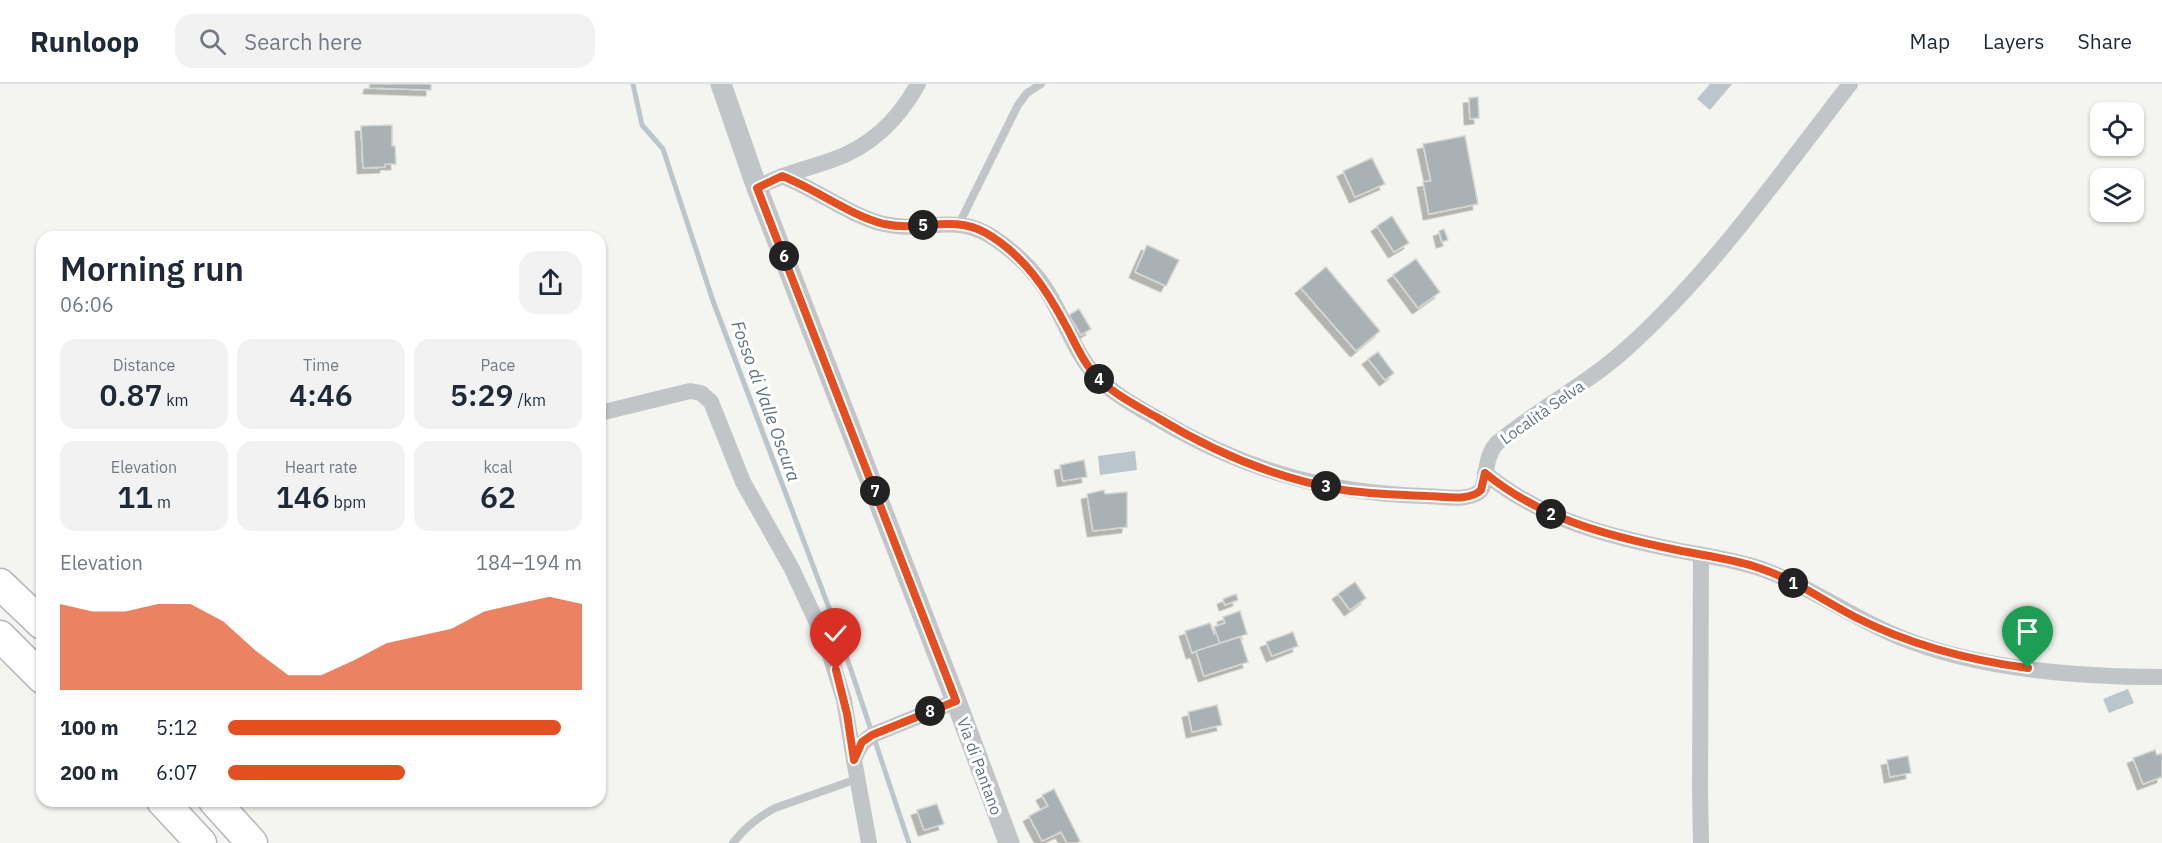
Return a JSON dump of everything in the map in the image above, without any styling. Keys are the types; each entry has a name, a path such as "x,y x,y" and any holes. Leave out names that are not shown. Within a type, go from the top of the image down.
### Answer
{"highway":[{"path":"0,584 36,618"},
{"path":"0,636 36,672"},
{"path":"168,807 201,843"},
{"path":"219,807 252,843"}],"street":[{"name":"Via di Pantano","path":"721,84 757,188 1009,843"},
{"path":"757,188 782,176 833,160 866,143 896,117 918,84"},
{"name":"Località Selva","path":"782,176 813,189 863,217 884,224 911,226 959,224 976,229 999,242 1032,271 1051,297 1084,360 1104,384 1134,405 1207,445 1249,463 1341,489 1372,493 1468,496 1481,490 1489,453 1497,443 1607,365 1638,338 1690,286 1850,84"},
{"path":"606,412 690,391 701,393 711,402 743,482 792,569 826,642 844,700 869,843"},
{"path":"1485,473 1531,506 1566,520 1642,542 1745,564 1774,573 1881,630 1948,654 2028,668 2162,677"},
{"path":"1701,555 1701,843"},
{"path":"854,760 862,742 872,735 956,701"}],"lane":[{"path":"959,224 1018,105 1027,93 1041,84"},
{"path":"733,843 752,821 763,814 857,779"}],"shaded area":[{"path":"1710,84 1732,84 1710,110 1697,99"},
{"path":"1135,451 1137,470 1100,475 1098,456"},
{"path":"2128,689 2134,703 2109,713 2103,699"}],"building":[{"path":"370,84 431,84 431,90 369,88"},
{"path":"1478,97 1479,118 1470,119 1469,98"},
{"path":"392,125 392,146 395,146 396,164 363,168 361,126"},
{"path":"1465,136 1478,204 1429,214 1423,182 1431,181 1423,144"},
{"path":"1372,158 1385,184 1355,197 1343,171"},
{"path":"1392,216 1409,243 1394,252 1377,226"},
{"path":"1444,229 1448,240 1442,242 1439,231"},
{"path":"1147,245 1179,260 1166,286 1135,272"},
{"path":"1416,259 1440,292 1418,308 1393,275"},
{"path":"1326,267 1380,331 1356,351 1301,288"},
{"path":"1079,309 1091,329 1081,335 1069,315"},
{"path":"1378,352 1394,373 1385,380 1368,359"},
{"path":"1084,460 1087,477 1063,481 1060,465"},
{"path":"1104,490 1105,494 1127,492 1127,527 1093,531 1087,494"},
{"path":"1355,582 1366,598 1350,610 1338,594"},
{"path":"1236,594 1238,600 1225,605 1223,599"},
{"path":"1240,611 1247,634 1220,643 1214,627 1225,623 1223,617"},
{"path":"1210,623 1220,643 1192,653 1185,631"},
{"path":"1293,632 1298,646 1272,656 1266,642"},
{"path":"1240,637 1248,662 1204,676 1196,651"},
{"path":"1217,705 1222,725 1192,732 1188,712"},
{"path":"2155,750 2157,755 2162,753 2162,777 2143,784 2133,758"},
{"path":"1908,756 1911,773 1890,777 1887,760"},
{"path":"1054,789 1080,841 1077,843 1067,843 1061,832 1042,841 1029,816 1048,806 1042,795"},
{"path":"937,804 944,824 924,830 917,810"}],"waterway":[{"name":"Fosso di Valle Oscura","path":"633,84 642,125 663,149 713,301 840,637 871,730"},
{"name":"Fosso di Valle Oscura","path":"874,738 909,843"}],"route":[{"path":"836,670 847,714 854,760 862,742 872,735 956,701 757,188 782,176 806,186 863,217 884,224 911,226 952,223 985,232 1020,259 1036,276 1051,297 1084,360 1104,384 1188,436 1249,463 1331,487 1397,495 1468,496 1481,490 1485,473 1531,506 1591,529 1754,566 1784,578 1881,630 1917,644 1959,656 2028,668"}]}
